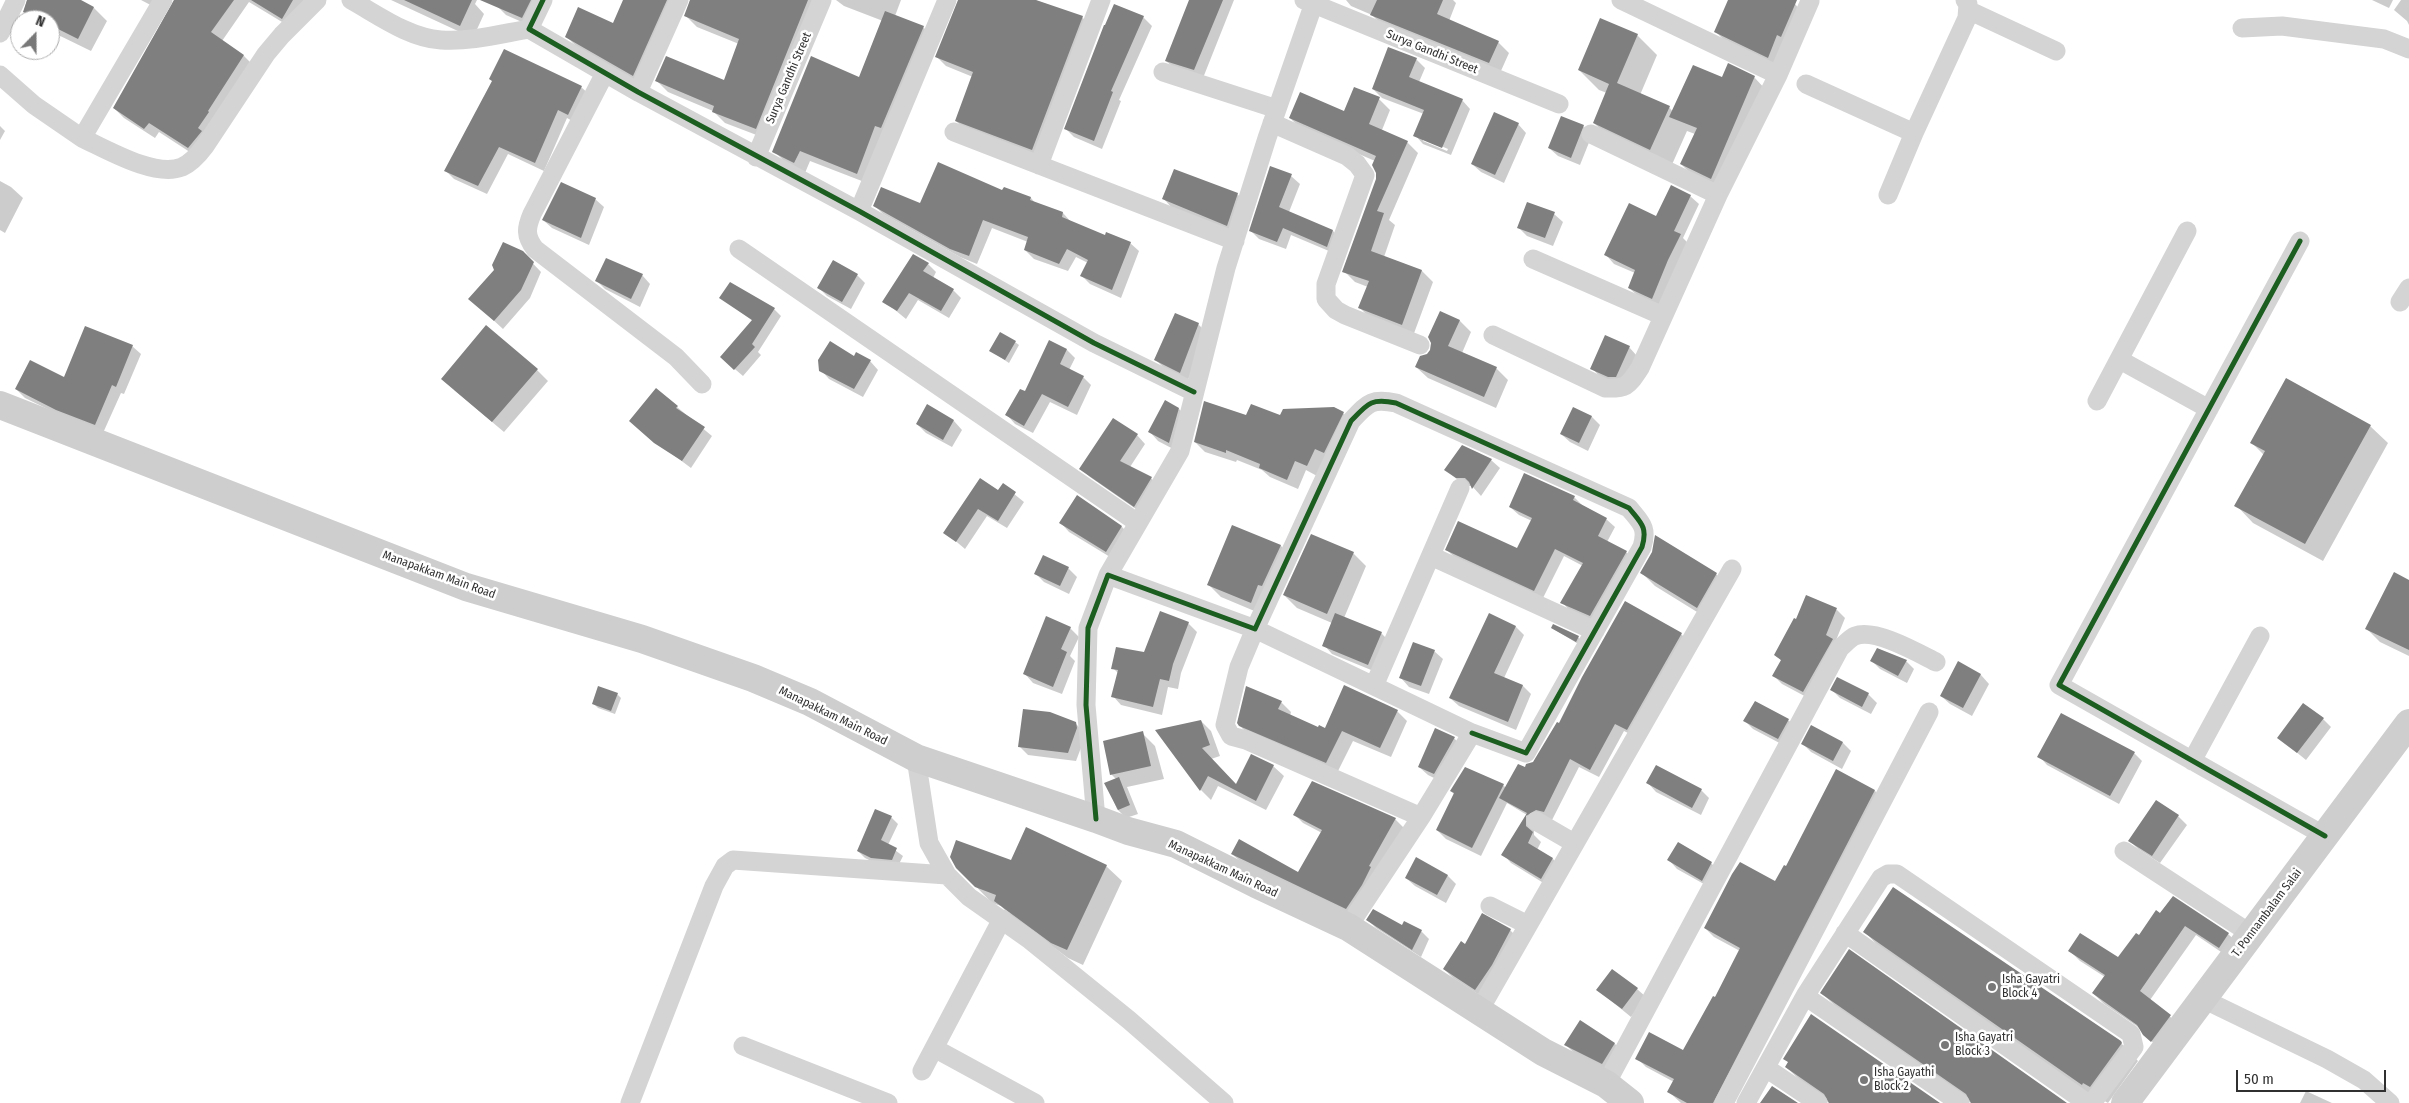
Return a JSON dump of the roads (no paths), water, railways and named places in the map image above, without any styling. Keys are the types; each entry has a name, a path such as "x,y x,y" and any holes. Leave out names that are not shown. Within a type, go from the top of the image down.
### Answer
{"main road":[{"name":"Manapakkam Main Road","path":"0,405 466,587 642,639 754,678 810,702 916,758 1096,818 1128,831 1176,844 1256,884 1348,926 1542,1052 1606,1084 1630,1103"},
{"name":"T. Ponnambalam Salai","path":"2126,1103 2409,723"}],"street":[{"path":"0,33 16,0"},
{"path":"82,138 163,0"},
{"path":"0,75 34,105 82,138 132,161 160,169 182,167 196,157 205,146 266,54 317,0"},
{"path":"351,0 414,33 441,40 466,39 529,29 638,92 859,211 1094,343 1194,392"},
{"path":"529,29 543,0"},
{"path":"638,92 679,0"},
{"name":"Surya Gandhi Street","path":"756,156 822,0"},
{"path":"859,211 947,0"},
{"path":"1039,164 1101,0"},
{"path":"1621,0 1778,74"},
{"path":"1096,818 1086,705 1088,628 1108,575 1180,451 1226,268 1311,1"},
{"name":"Surya Gandhi Street","path":"1311,1 1559,104"},
{"path":"1493,335 1605,388 1622,389 1630,383 1640,368 1718,195 1778,74 1810,1"},
{"path":"1966,5 2056,51"},
{"path":"1888,195 1914,133 1967,18 1966,5"},
{"path":"2242,28 2282,26 2384,38 2409,49"},
{"path":"1163,72 1275,116 1347,156 1357,164 1365,175 1326,284 1326,299 1336,310 1345,315 1420,346"},
{"path":"605,73 532,214 526,228 528,240 535,249 676,357 702,384"},
{"path":"1806,84 1914,133"},
{"path":"954,132 1235,241"},
{"path":"1591,134 1718,195"},
{"path":"2097,401 2187,231"},
{"path":"2300,241 2059,685 2325,836"},
{"path":"739,249 1138,523"},
{"path":"1533,259 1663,316"},
{"path":"2120,360 2209,409"},
{"path":"1108,575 1255,629 1472,732 1526,753 1642,547 1646,534 1642,523 1628,508 1396,402 1379,399 1366,405 1351,420 1255,629 1239,667 1224,725 1231,736 1246,740 1421,817"},
{"path":"1374,686 1460,488"},
{"path":"1430,556 1594,631"},
{"path":"1479,1011 1732,570"},
{"path":"1606,1084 1840,648 1856,636 1870,636 1889,639 1936,662"},
{"path":"2192,761 2260,636"},
{"path":"1724,1103 1929,712"},
{"path":"1348,926 1421,817 1472,732"},
{"path":"916,758 928,843 947,875 969,897 1002,919 1129,1020 1224,1103"},
{"path":"1536,821 1574,843"},
{"path":"2124,851 2251,934"},
{"path":"630,1103 714,886 725,866 733,860 947,875"},
{"path":"1746,1103 1805,996 1881,878 1888,874 1897,874 2131,1034 2134,1047 2092,1103"},
{"path":"1490,906 1528,926"},
{"path":"922,1071 1002,919"},
{"path":"1845,933 2087,1103"},
{"path":"1805,996 1960,1103"},
{"path":"2203,999 2364,1080 2390,1103"},
{"path":"743,1046 888,1103"},
{"path":"934,1048 1035,1103"},
{"path":"1766,1068 1818,1103"}],"place":[{"name":"Isha Gayatri Block 4","path":"1992,987"},
{"name":"Isha Gayatri Block 3","path":"1945,1045"},
{"name":"Isha Gayathi Block 2","path":"1864,1080"}]}
